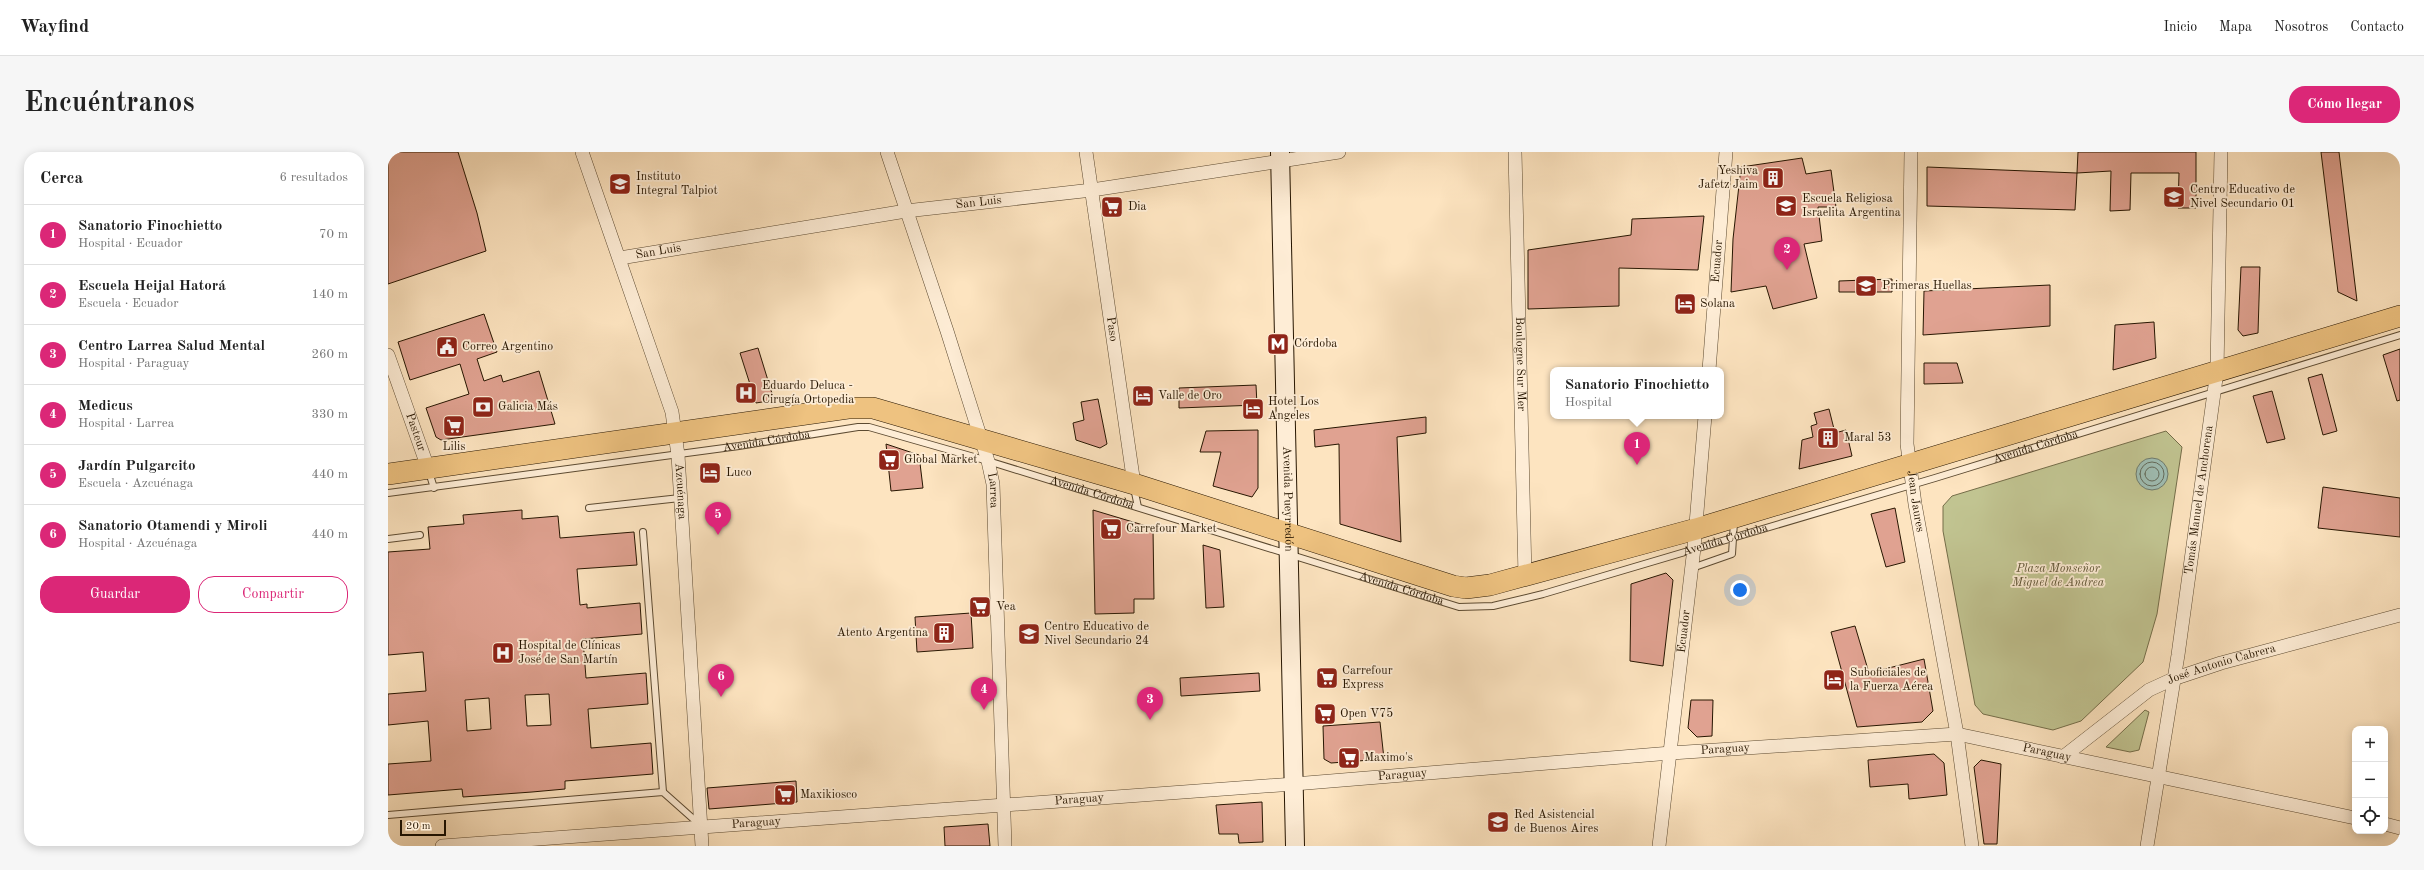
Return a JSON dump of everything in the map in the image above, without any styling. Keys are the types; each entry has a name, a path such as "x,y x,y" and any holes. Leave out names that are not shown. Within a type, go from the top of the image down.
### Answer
{"main road":[{"name":"Avenida Pueyrredón","path":"1280,157 1295,846"},
{"name":"Avenida Córdoba","path":"388,474 860,408 896,413 1134,484 1289,545 1453,586 1478,587 1695,538 1734,527 1910,475 2217,371 2400,316"}],"street":[{"name":"Azcuénaga","path":"582,152 620,258 672,412 678,455 702,846"},
{"name":"Larrea","path":"887,152 981,438 993,484 1005,804 1005,846"},
{"name":"Paso","path":"1086,152 1134,484"},
{"name":"San Luis","path":"620,258 906,211 1092,190 1280,157 1340,152"},
{"name":"Boulogne Sur Mer","path":"1515,152 1525,576"},
{"name":"Ecuador","path":"1709,367 1726,152"},
{"name":"Jean Jaures","path":"1911,152 1907,444 1910,475 1957,734 1972,846"},
{"name":"Tomás Manuel de Anchorena","path":"2147,846 2178,655 2217,371 2221,152"},
{"name":"Pasteur","path":"388,355 428,468"},
{"name":"Ecuador","path":"1659,846 1692,568 1705,419"},
{"name":"José Antonio Cabrera","path":"2063,757 2149,690 2173,679 2221,663 2400,615"},
{"name":"Paraguay","path":"442,846 1294,784 1671,753 1957,734 2352,817"},
{"path":"2388,825 2400,828"}],"lane":[{"name":"Avenida Córdoba","path":"1910,475 2214,392 2400,335"},
{"name":"Avenida Córdoba","path":"388,493 678,455 858,427 882,430 1138,507 1289,545 1459,607 1476,608 1543,594 1695,538"},
{"name":"Pasteur","path":"428,468 434,488"},
{"name":"Paso","path":"1134,484 1138,507"},
{"path":"589,508 680,498"},
{"path":"1692,568 1732,554 1734,527"},
{"path":"643,532 663,792 702,827"},
{"path":"388,539 420,535"},
{"path":"388,815 663,792"}],"green space":[{"name":"Plaza Monseñor Miguel de Andrea","path":"2166,431 2182,447 2157,614 2143,662 2081,721 2053,730 1983,714 1975,705 1943,531 1943,506 1952,496"},
{"path":"2145,710 2149,712 2139,750 2130,752 2106,747"}],"water":[{"path":"2149,458 2155,458 2165,465 2168,474 2167,480 2161,487 2155,490 2149,490 2139,483 2136,477 2136,471 2143,461"}],"building":[{"path":"388,152 458,152 477,213 486,251 388,284"},
{"path":"2078,152 2196,152 2196,208 2178,208 2179,173 2131,173 2130,210 2110,211 2111,171 2077,173"},
{"path":"2321,152 2339,152 2357,301 2338,292"},
{"path":"1802,158 1806,174 1831,170 1836,207 1818,207 1822,241 1804,244 1817,298 1773,309 1766,286 1731,292 1733,239 1741,167"},
{"path":"1927,167 2077,173 2075,210 1927,206"},
{"path":"1704,216 1698,270 1619,268 1619,306 1528,309 1528,250 1631,235 1632,219"},
{"path":"2241,267 2260,267 2258,333 2243,336 2238,330"},
{"name":"Primeras Huellas","path":"1892,279 1892,292 1839,292 1839,281"},
{"path":"2050,285 2050,326 1923,335 1924,291"},
{"path":"484,314 497,352 477,359 484,381 501,375 503,382 539,371 555,424 441,440 436,437 426,408 469,394 460,364 410,380 398,342"},
{"path":"2154,322 2156,358 2113,370 2115,325"},
{"path":"758,348 774,400 756,403 740,353"},
{"path":"2400,349 2400,400 2397,401 2383,355"},
{"path":"1924,363 1957,363 1963,383 1924,384"},
{"path":"2322,374 2337,431 2323,435 2308,378"},
{"path":"1256,385 1257,405 1179,408 1179,388"},
{"path":"2272,391 2285,439 2267,443 2253,396"},
{"path":"1098,399 1107,444 1100,448 1076,440 1073,423 1084,420 1081,402"},
{"name":"Maral 53","path":"1829,409 1835,433 1846,430 1852,456 1799,469 1802,440 1813,437 1811,426 1817,424 1814,413"},
{"path":"1426,417 1426,433 1397,437 1401,542 1340,524 1339,444 1315,447 1314,430"},
{"path":"1258,430 1258,488 1252,497 1213,486 1221,452 1200,452 1206,431"},
{"path":"886,444 919,455 923,488 891,491"},
{"path":"2323,487 2400,498 2400,537 2318,528"},
{"path":"1895,508 1905,562 1886,567 1871,514"},
{"name":"Hospital de Clínicas José de San Martín","path":"522,510 522,519 558,516 560,538 634,532 637,565 577,569 580,605 587,604 587,608 640,603 642,634 583,639 586,678 646,673 648,704 588,709 591,748 651,743 653,774 565,781 565,789 532,792 463,797 462,789 388,795 388,764 431,761 428,721 388,725 388,694 426,691 423,652 388,655 388,552 430,549 428,527 464,524 463,515","holes":["549,694 551,725 527,726 525,695","489,698 491,729 467,731 465,700"]},
{"path":"1093,510 1153,528 1154,599 1134,599 1134,613 1095,614"},
{"path":"1203,545 1220,550 1224,607 1206,608"},
{"path":"1666,573 1673,580 1663,666 1630,661 1631,584"},
{"name":"Atento Argentina","path":"971,613 973,648 917,652 915,617"},
{"path":"1855,626 1869,673 1924,659 1933,711 1922,722 1857,727 1831,632"},
{"path":"1259,673 1260,691 1181,696 1180,678"},
{"path":"1691,700 1713,700 1712,736 1697,737 1688,728"},
{"path":"1380,722 1384,759 1331,763 1324,759 1323,726"},
{"path":"1934,754 1944,763 1947,795 1909,799 1908,784 1870,787 1868,760"},
{"path":"1981,760 2001,764 1997,844 1984,844 1974,767"},
{"path":"796,781 797,802 709,809 707,788"},
{"path":"1262,802 1263,842 1239,843 1238,834 1219,834 1216,805"},
{"path":"988,824 990,846 945,846 944,827"}],"place":[{"name":"Yeshiva Jafetz Jaim","path":"1773,178"},
{"name":"Instituto Integral Talpiot","path":"620,184"},
{"name":"Centro Educativo de Nivel Secundario 01","path":"2174,197"},
{"name":"Escuela Religiosa Israelita Argentina","path":"1786,206"},
{"name":"Dia","path":"1112,207"},
{"name":"Escuela Heijal Hatorá","path":"1787,270"},
{"name":"Primeras Huellas","path":"1866,286"},
{"name":"Solana","path":"1685,304"},
{"name":"Córdoba","path":"1278,344"},
{"name":"Correo Argentino","path":"447,347"},
{"name":"Eduardo Deluca - Cirugía Ortopedia","path":"746,393"},
{"name":"Valle de Oro","path":"1143,396"},
{"name":"Galicia Más","path":"483,407"},
{"name":"Hotel Los Angeles","path":"1253,409"},
{"name":"Lilis","path":"454,426"},
{"name":"Maral 53","path":"1828,438"},
{"name":"Global Market","path":"889,460"},
{"name":"Sanatorio Finochietto","path":"1637,465"},
{"name":"Luco","path":"710,473"},
{"name":"Carrefour Market","path":"1111,529"},
{"name":"Jardín Pulgarcito","path":"718,535"},
{"name":"Vea","path":"980,607"},
{"name":"Atento Argentina","path":"944,633"},
{"name":"Centro Educativo de Nivel Secundario 24","path":"1029,634"},
{"name":"Hospital de Clínicas José de San Martín","path":"503,653"},
{"name":"Carrefour Express","path":"1327,678"},
{"name":"Suboficiales de la Fuerza Aérea","path":"1834,680"},
{"name":"Sanatorio Otamendi y Miroli","path":"721,697"},
{"name":"Medicus","path":"984,710"},
{"name":"Open V75","path":"1325,714"},
{"name":"Centro Larrea Salud Mental","path":"1150,720"},
{"name":"Maximo's","path":"1349,758"},
{"name":"Maxikiosco","path":"785,795"},
{"name":"Red Asistencial de Buenos Aires","path":"1498,822"}]}
